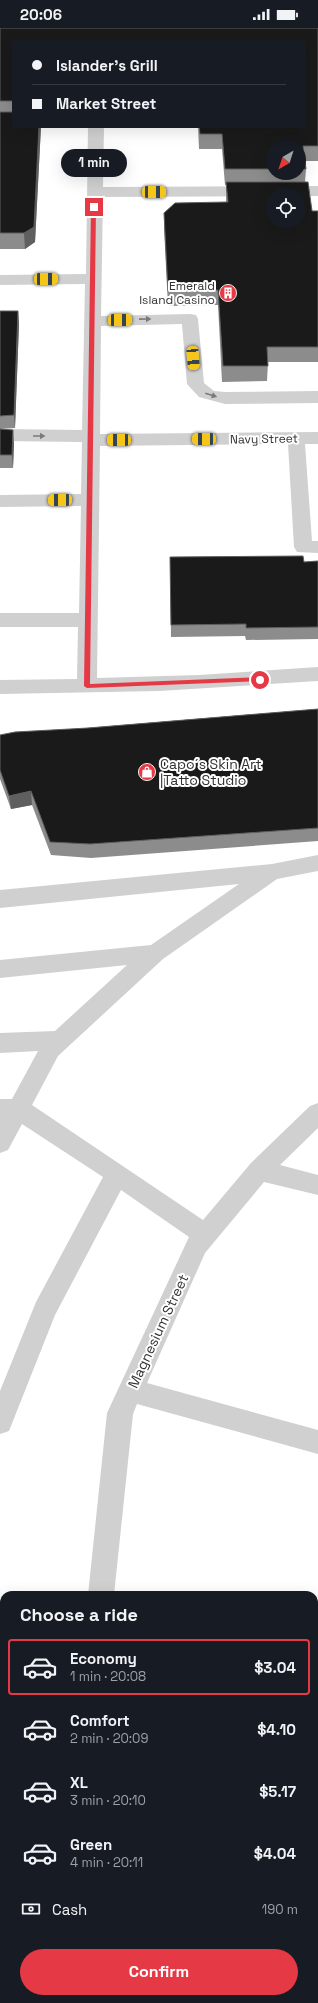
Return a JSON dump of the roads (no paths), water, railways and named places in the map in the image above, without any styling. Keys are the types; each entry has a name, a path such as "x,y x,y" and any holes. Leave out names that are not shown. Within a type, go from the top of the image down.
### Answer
{"street":[{"path":"87,686 96,128"},
{"path":"94,192 318,191"},
{"path":"0,280 93,279"},
{"path":"92,321 190,319 196,384 201,392 212,396 225,398 318,397"},
{"name":"Navy Street","path":"0,435 91,438 318,438"},
{"path":"296,438 304,547 318,547"},
{"path":"0,502 90,500"},
{"path":"0,620 88,620"},
{"path":"0,687 87,686 260,680 318,674"},
{"path":"0,899 272,872 318,863"},
{"path":"0,1143 9,1109 50,1050 60,1040 155,953 272,872"},
{"path":"0,969 155,953"},
{"path":"0,1043 60,1040"},
{"path":"9,1109 117,1174 205,1235"},
{"name":"Magnesium Street","path":"101,1591 120,1413 130,1390 197,1245 259,1170 318,1113"},
{"path":"259,1170 318,1185"},
{"path":"0,1422 45,1310 117,1174"},
{"path":"130,1390 318,1442"}],"place":[{"name":"Emerald Island Casino","path":"228,293"},
{"name":"Capo´s Skin Art |Tatto Studio","path":"147,772"}]}
